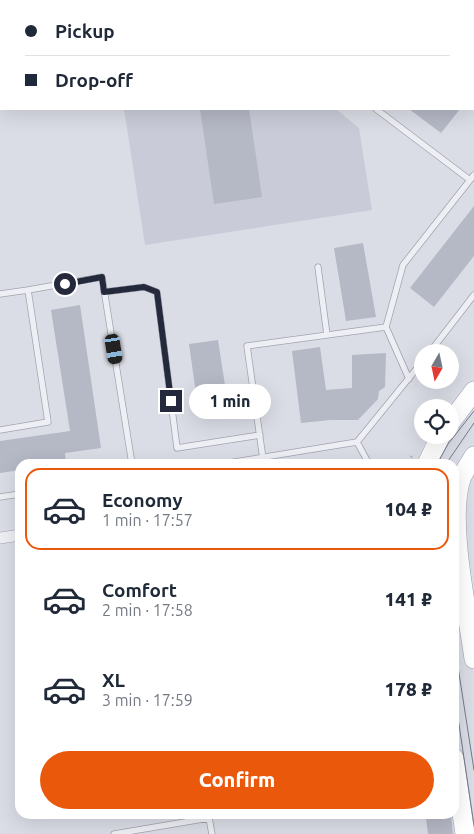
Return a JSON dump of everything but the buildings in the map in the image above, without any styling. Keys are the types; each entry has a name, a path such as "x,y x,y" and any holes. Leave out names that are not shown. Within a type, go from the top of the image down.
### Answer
{"main road":[{"path":"459,411 474,391"},
{"path":"429,459 437,444"},
{"path":"459,486 461,478 474,456"},
{"path":"459,551 474,659"},
{"path":"459,793 465,834"}],"street":[{"path":"0,538 15,536"}],"lane":[{"path":"377,110 472,177 402,265 386,327 408,380"},
{"path":"318,267 328,335"},
{"path":"0,294 102,277 131,459"},
{"path":"104,292 144,287 157,292 177,448 260,435"},
{"path":"0,430 48,422 28,290"},
{"path":"436,344 474,295"},
{"path":"386,327 247,346 263,459 357,442 414,372"},
{"path":"357,442 366,459"},
{"path":"0,497 15,495"},
{"path":"114,834 204,819"},
{"path":"210,819 212,834"}],"shaded area":[{"path":"124,110 337,110 359,128 372,210 145,245"}],"tram line":[{"path":"440,459 448,444 474,411"},
{"path":"449,459 474,423"},
{"path":"459,673 474,770"},
{"path":"459,724 474,825"}],"route":[{"path":"65,284 102,277 104,292 144,287 157,292 171,401"}]}
